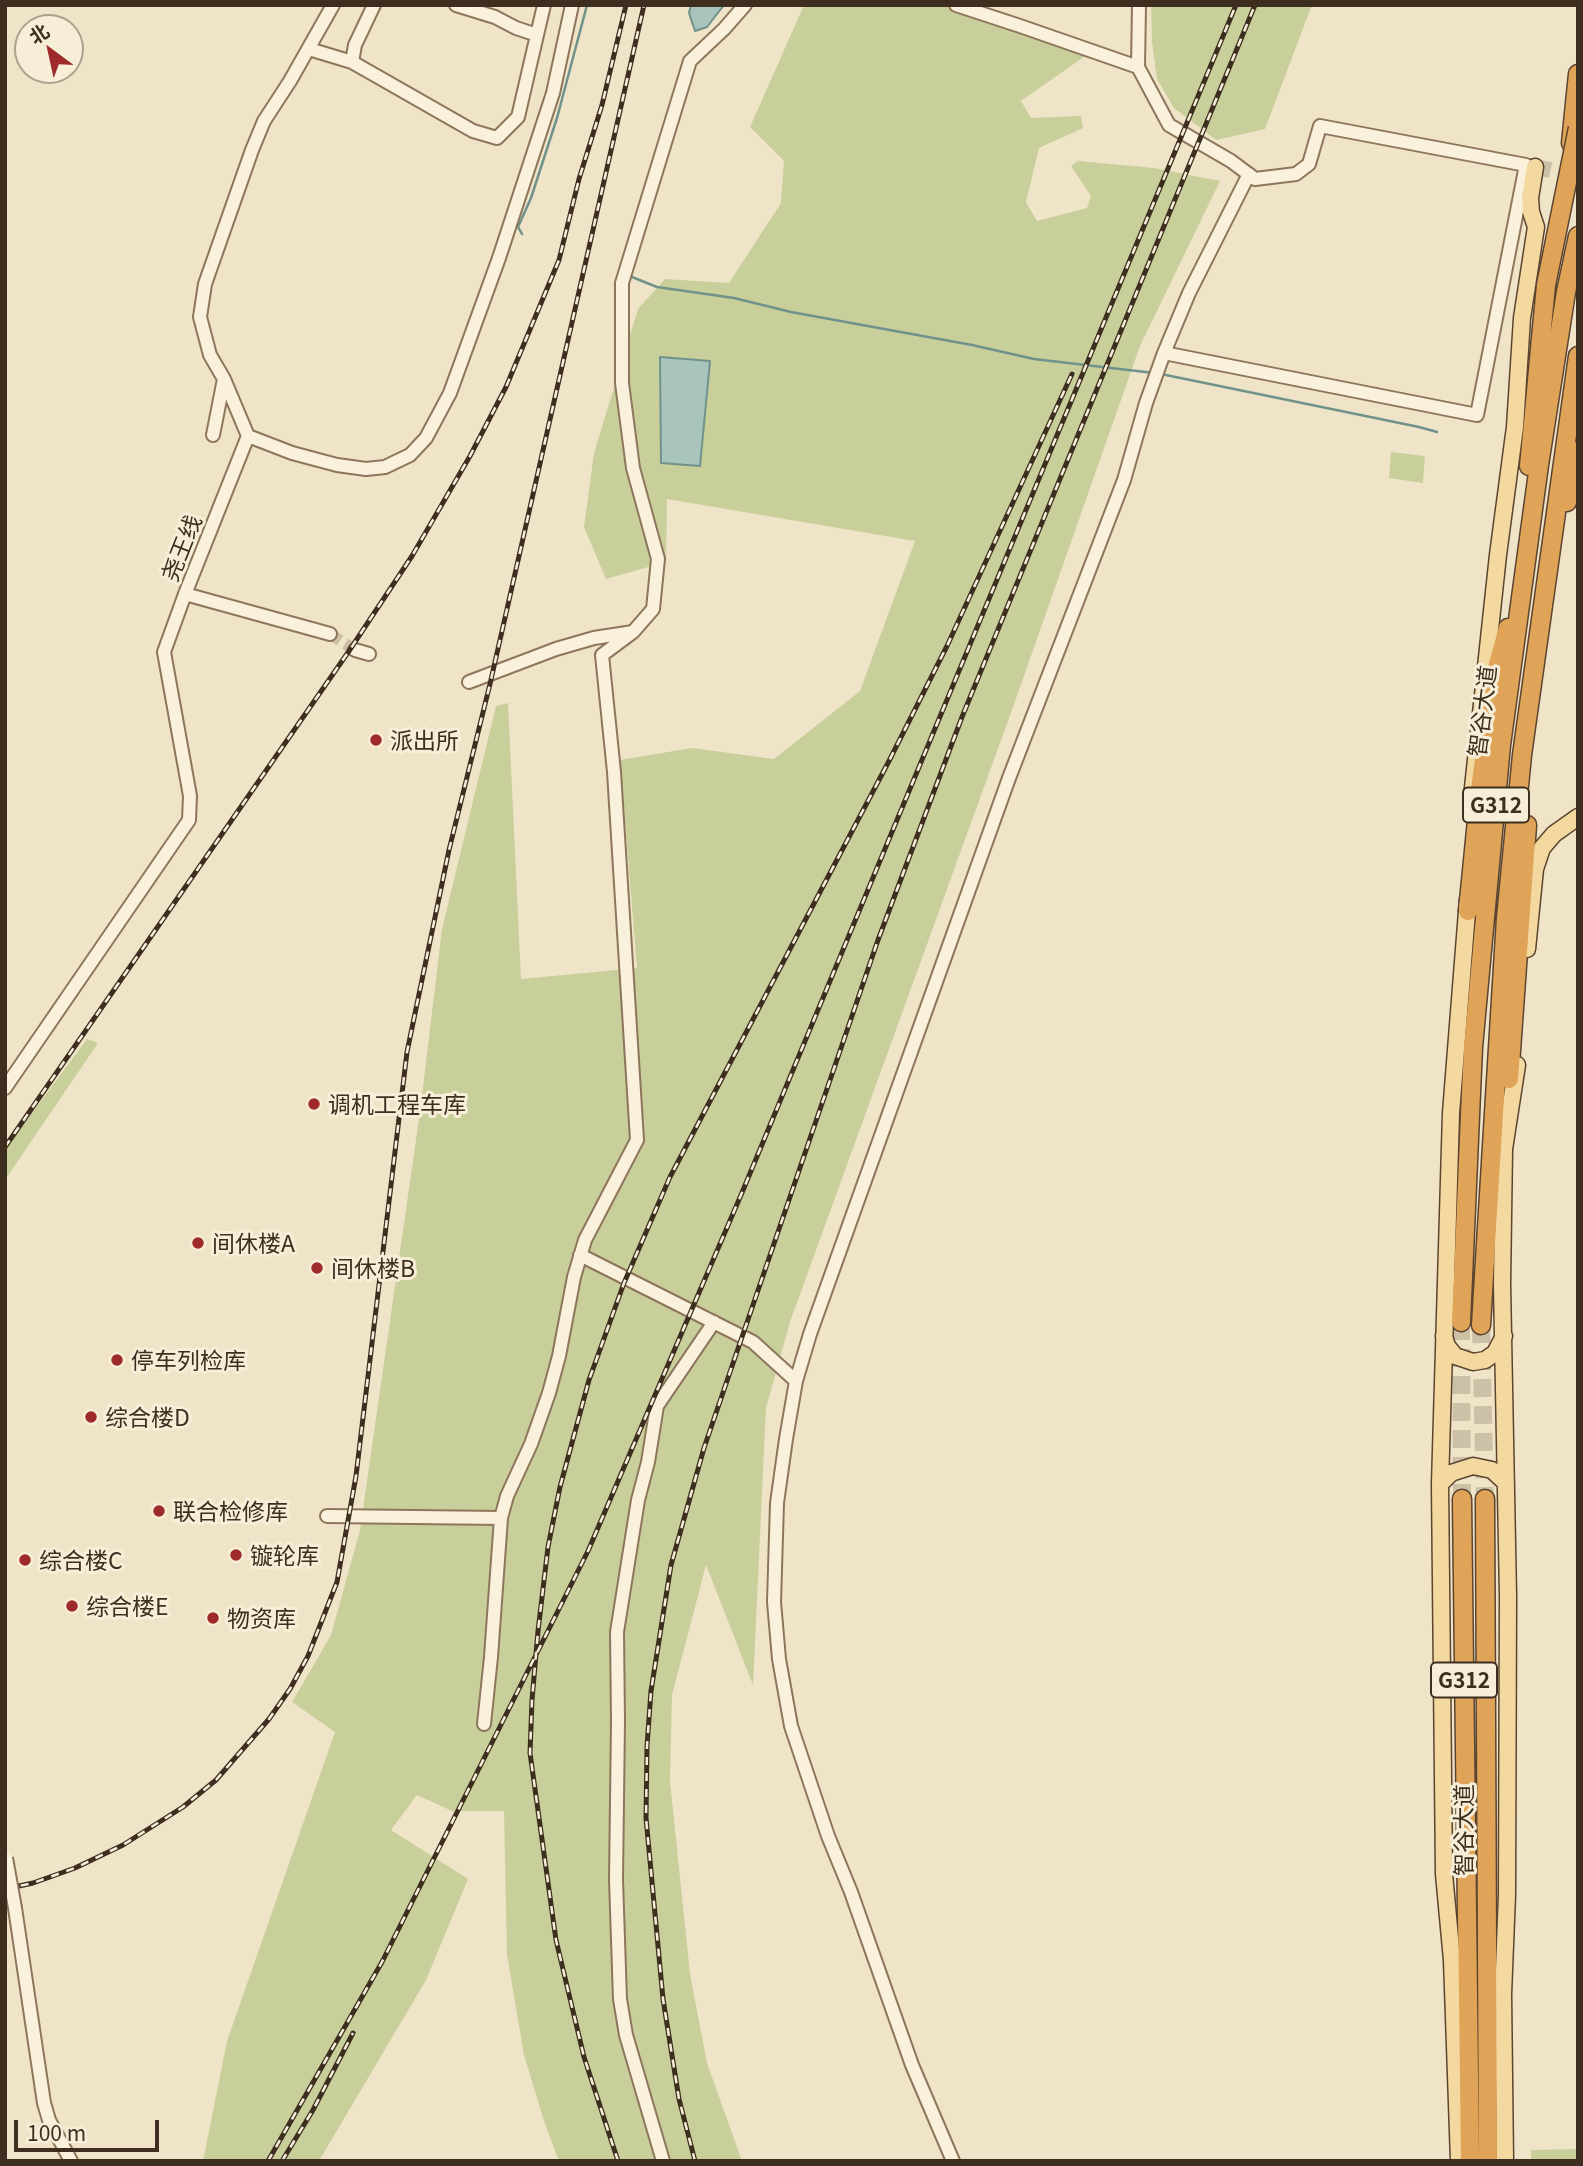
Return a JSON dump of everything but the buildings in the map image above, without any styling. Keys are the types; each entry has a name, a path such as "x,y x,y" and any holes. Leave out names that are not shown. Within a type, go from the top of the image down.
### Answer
{"highway":[{"path":"1569,163 1578,74"},
{"path":"1468,911 1495,675 1526,564 1529,454 1546,285 1578,128"},
{"name":"智谷大道","path":"1461,1322 1473,1047 1502,745 1566,292 1578,236"},
{"name":"智谷大道","path":"1481,1325 1506,918 1522,755 1578,356"},
{"path":"1504,1149 1540,625 1578,451"},
{"name":"智谷大道","path":"1462,1499 1471,2161"},
{"name":"智谷大道","path":"1485,1499 1488,2161"}],"main road":[{"path":"1459,2161 1452,1960 1444,1874 1440,1484 1443,1334 1451,1113 1468,911 1473,777 1515,427 1522,318 1536,227 1531,212 1530,166"},
{"path":"1443,1334 1447,1346 1455,1356 1479,1362 1490,1357 1499,1348 1503,1337 1504,1149 1519,1053 1535,869 1542,848 1554,834 1578,817"},
{"path":"1503,1325 1507,1895 1503,1994 1505,2161"},
{"path":"1440,1484 1451,1473 1472,1466 1492,1471 1506,1483"}],"street":[{"path":"333,5 264,121 251,150 205,284 200,317 210,355 225,379 248,436 292,453 366,470 385,467 410,455 426,438 450,393 499,258 552,93 572,5"},
{"path":"352,62 355,45 374,5"},
{"path":"456,5 495,17 537,35"},
{"path":"309,49 352,62 473,131 497,138 518,117 544,5"},
{"path":"484,1724 500,1518 549,1393 574,1277 585,1240 637,1140 614,772 602,655 633,632 653,609 658,559 633,468 622,383 622,284 690,61 745,5"},
{"path":"956,5 1138,67"},
{"path":"1139,5 1138,67 1169,125 1231,161 1255,179 1296,174 1309,164 1320,126 1530,166 1477,415 1164,353"},
{"path":"953,2161 912,2065 851,1892 828,1836 791,1726 779,1659 774,1602 777,1503 786,1439 796,1381 810,1334 1005,790 1124,480 1146,403 1164,353 1189,293 1249,174"},
{"path":"214,435 225,379"},
{"name":"尧王线","path":"5,1088 189,820 190,796 164,652 248,436"},
{"path":"185,594 330,634"},
{"path":"468,682 556,649 594,638 633,632"},
{"path":"355,650 369,654"},
{"path":"580,1255 753,1342 796,1381"},
{"path":"663,2161 629,2048 620,1998 616,1880 617,1632 638,1500 648,1462 657,1406 715,1322"},
{"path":"327,1516 500,1518"},
{"path":"6,1858 44,2103 49,2120 71,2161"}],"green space":[{"path":"804,5 942,5 1088,54 1021,101 1031,118 1081,116 1083,128 1039,148 1026,202 1037,221 1087,208 1091,196 1071,166 1078,161 1154,168 1220,181 1140,346 1012,710 790,1322 766,1408 753,1685 706,1565 672,1695 670,1781 690,1974 707,2063 742,2161 559,2161 524,2055 507,1955 504,1811 452,1811 417,1795 391,1830 468,1879 426,1980 319,2161 203,2161 227,2041 335,1732 292,1702 331,1635 360,1530 420,1112 442,929 496,706 508,703 521,979 637,968 620,760 692,748 774,759 860,691 915,541 667,499 666,562 606,579 584,527 594,453 638,309 665,279 729,283 781,203 784,161 750,127"},
{"path":"1151,5 1312,5 1265,129 1216,140 1174,108 1157,79"},
{"path":"1391,452 1425,456 1423,483 1389,478"},
{"path":"87,1039 98,1043 5,1180 5,1149"},
{"path":"1578,2149 1578,2161 1531,2161 1531,2150"}],"water":[{"path":"691,5 724,5 707,27 695,31 689,13"},
{"path":"660,357 710,361 700,466 661,463"}],"waterway":[{"path":"522,234 518,227 531,198 557,118 587,5"},
{"path":"632,277 657,287 734,298 791,312 1034,359 1154,373"},
{"path":"1161,374 1437,432"}],"tunnel":[{"path":"1535,167 1578,176"},
{"path":"330,634 355,650"},
{"path":"1461,1322 1462,1499"},
{"path":"1481,1325 1485,1499"}],"railway":[{"path":"5,1147 349,651 412,556 470,456 506,387 559,260 579,179 602,105 626,5"},
{"path":"5,1889 33,1883 75,1868 123,1845 183,1807 216,1780 269,1719 290,1689 308,1656 337,1582 356,1476 407,1052 449,850 490,684 644,5"},
{"path":"268,2161 382,1962 588,1551 741,1195 1236,5"},
{"path":"695,2161 679,2099 663,1999 646,1818 651,1691 671,1565 704,1448 878,940 962,717 1255,5"},
{"path":"618,2161 584,2057 556,1940 530,1753 538,1631 548,1547 560,1487 589,1380 624,1283 670,1177 947,646 1072,374"},
{"path":"282,2161 313,2110 353,2033"}],"place":[{"name":"派出所","path":"376,740"},
{"name":"调机工程车库","path":"314,1104"},
{"name":"间休楼A","path":"198,1243"},
{"name":"间休楼B","path":"317,1268"},
{"name":"停车列检库","path":"117,1360"},
{"name":"综合楼D","path":"91,1417"},
{"name":"联合检修库","path":"159,1511"},
{"name":"镟轮库","path":"236,1555"},
{"name":"综合楼C","path":"25,1560"},
{"name":"综合楼E","path":"72,1606"},
{"name":"物资库","path":"213,1618"}]}
